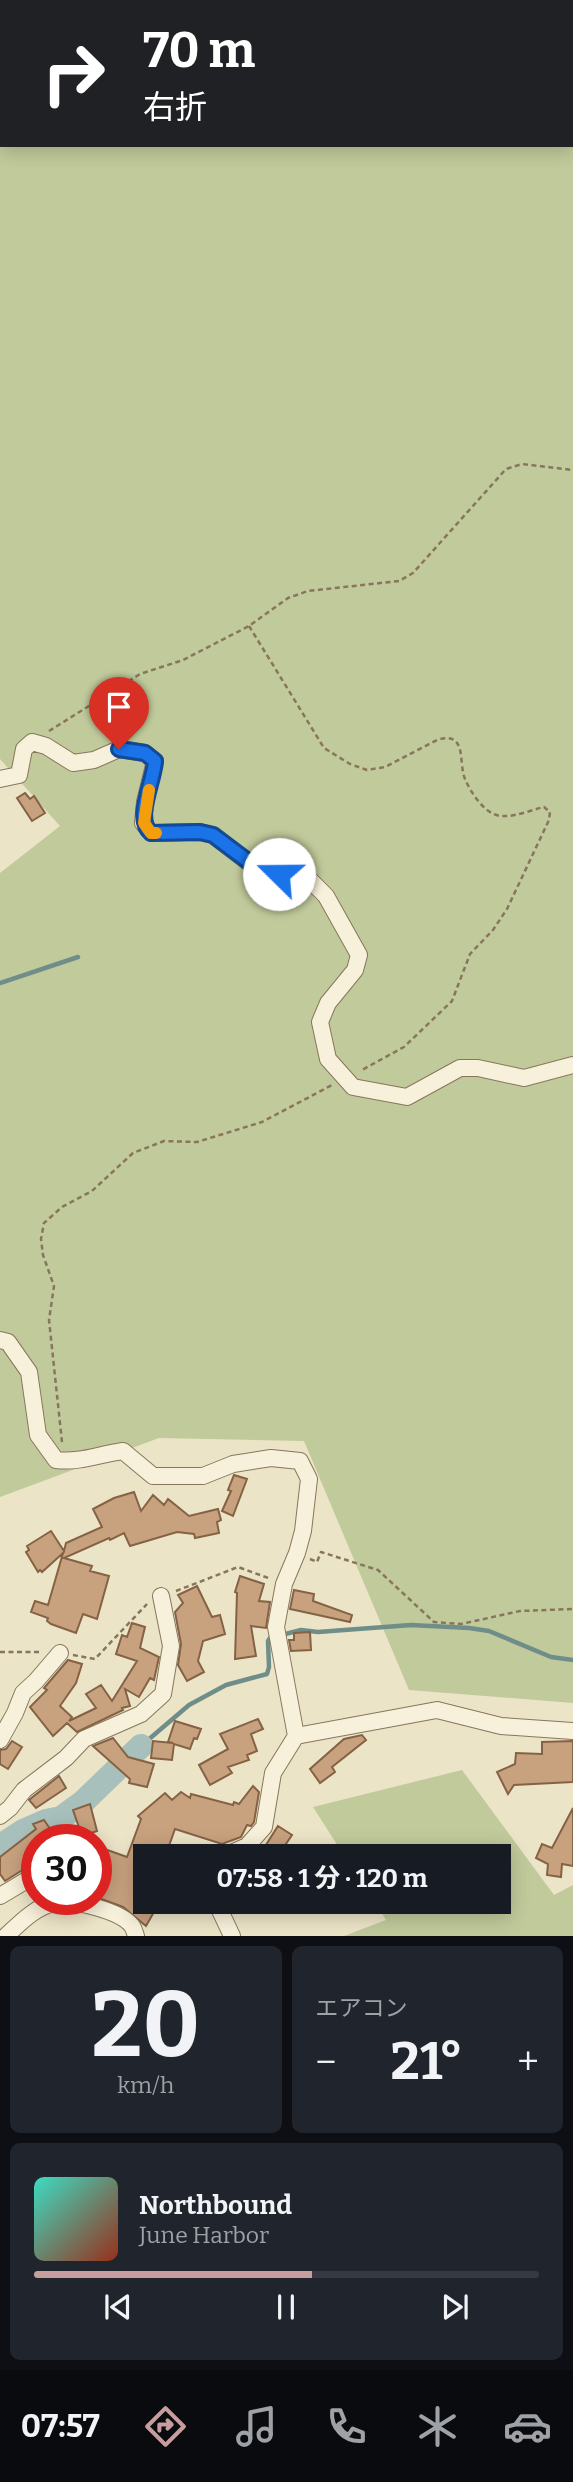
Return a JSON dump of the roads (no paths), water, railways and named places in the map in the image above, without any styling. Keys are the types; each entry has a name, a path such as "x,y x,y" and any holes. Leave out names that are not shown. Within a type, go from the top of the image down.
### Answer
{"street":[{"path":"0,779 19,775 24,749 32,742 46,746 73,763 94,760 119,749 145,753 155,761 145,802 144,823 147,830 151,833 200,832 213,835 253,865 279,874 306,876 326,895 359,955 355,970 328,1003 320,1023 328,1059 354,1087 407,1097 460,1068 478,1068 524,1078 573,1065"},
{"path":"0,1340 8,1342 29,1372 38,1435 56,1460 72,1462 102,1453 123,1451 153,1476 203,1476 233,1464 271,1458 300,1461 309,1479 303,1531 284,1584 276,1628 296,1735 273,1773 264,1827 249,1844"},
{"path":"0,1816 24,1790 66,1758 84,1739 141,1714 163,1694 171,1646 161,1596"},
{"path":"0,1740 23,1693 60,1653"},
{"path":"296,1735 437,1710 501,1726 573,1731"},
{"path":"0,1896 21,1884"},
{"path":"6,1936 37,1909 56,1902 77,1903 104,1910 131,1924 136,1936"},
{"path":"222,1914 232,1936"}],"waterway":[{"path":"0,983 78,957"},
{"path":"141,1746 189,1705 226,1685 267,1674 270,1638 301,1630 318,1632 411,1625 469,1628 489,1631 551,1657 573,1660"},
{"path":"0,1846 23,1831 61,1818 83,1802 141,1746"}]}
